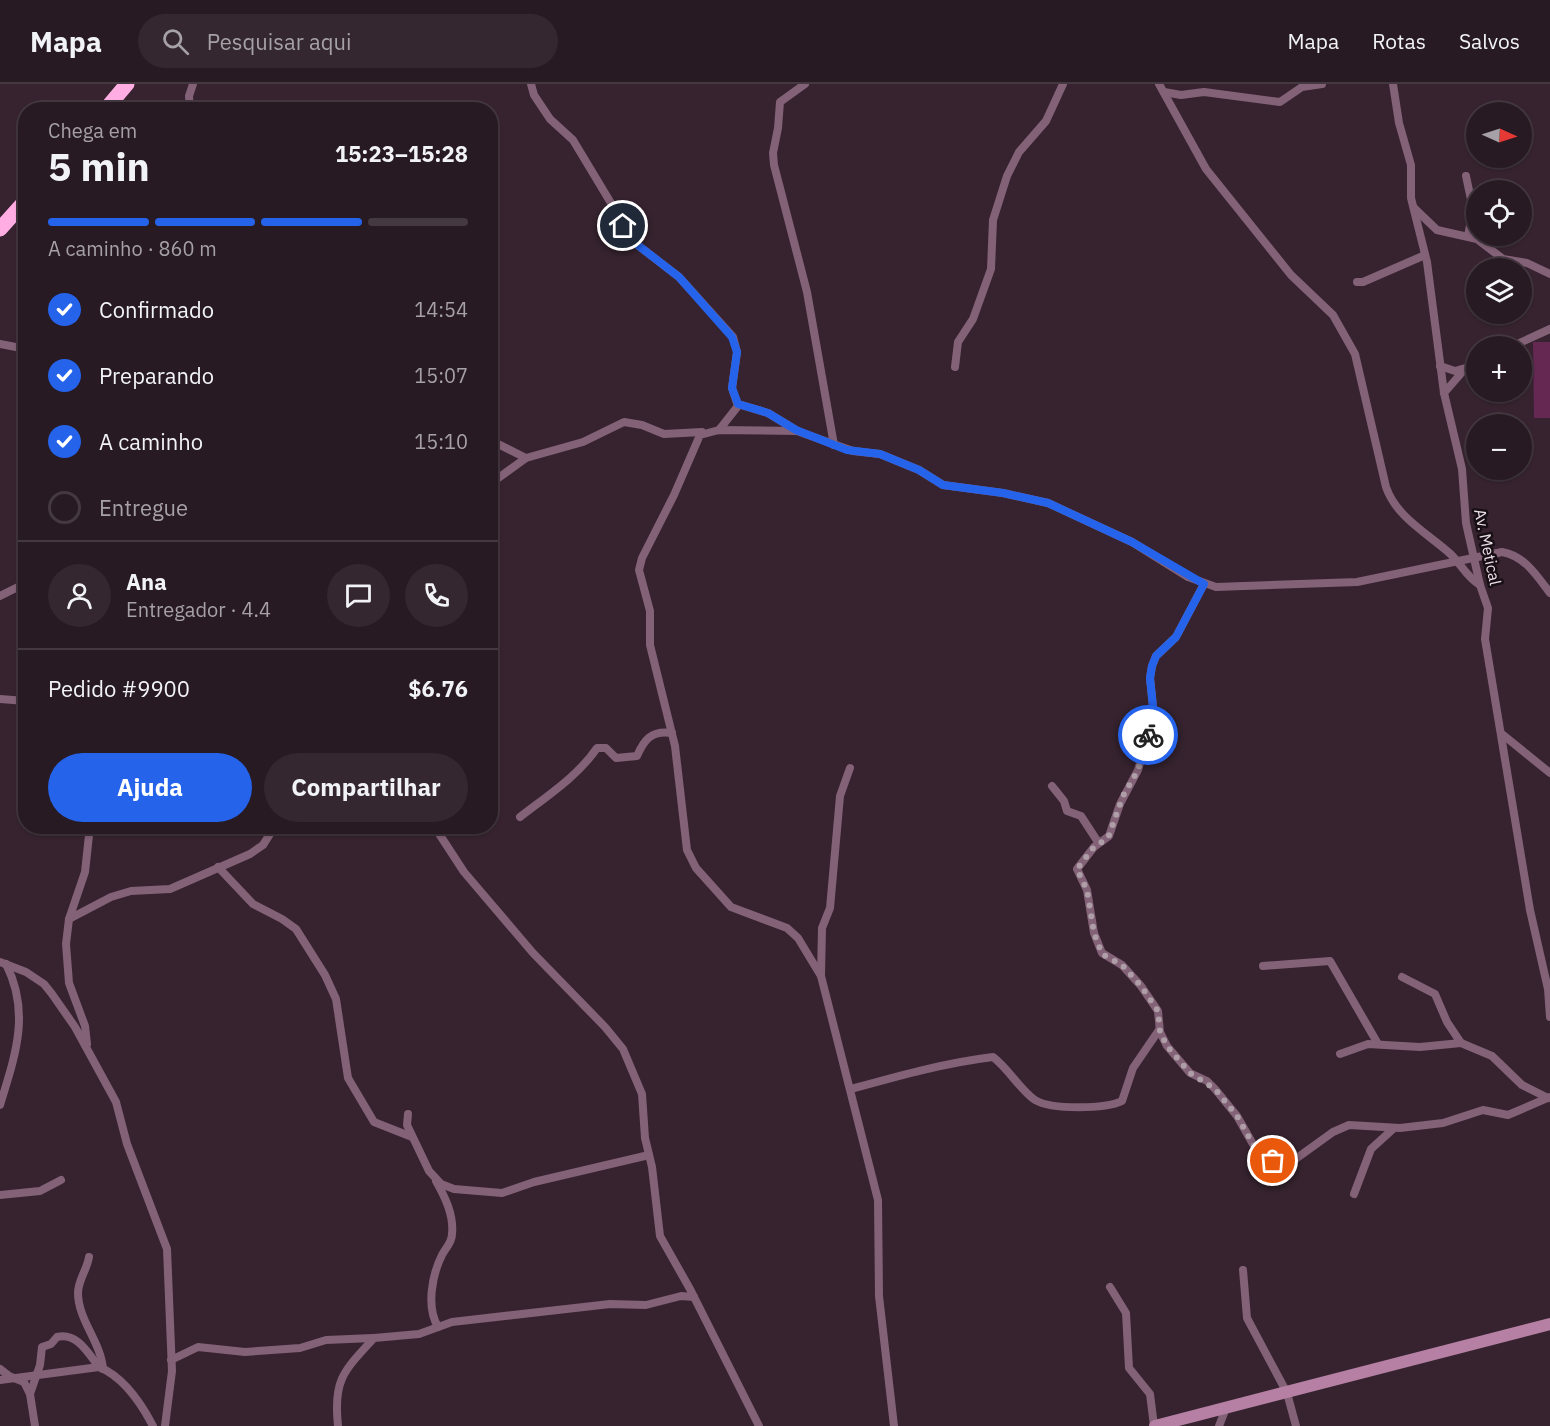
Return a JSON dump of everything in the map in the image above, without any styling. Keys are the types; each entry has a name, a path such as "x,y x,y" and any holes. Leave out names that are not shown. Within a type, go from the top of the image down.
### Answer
{"highway":[{"path":"112,102 127,84"},
{"path":"0,229 18,209"}],"street":[{"path":"191,102 193,84"},
{"path":"531,84 534,95 550,119 573,140 635,243 679,277 732,337 737,352 732,388 738,404 732,416 719,430"},
{"path":"805,84 780,102 773,159 778,190 807,292 834,444"},
{"path":"955,367 958,342 973,319 991,269 993,220 1006,176 1019,153 1046,121 1063,84"},
{"path":"1161,88 1181,95 1204,92 1280,102 1302,87 1322,84"},
{"name":"Av. Metical","path":"1393,84 1399,123 1411,161 1411,195 1425,255 1444,393 1462,469 1464,512 1480,585 1488,608 1485,639 1530,910 1548,988 1550,1017"},
{"path":"1161,88 1206,169 1291,275 1333,315 1358,358 1389,496 1411,522 1480,585"},
{"path":"1467,176 1468,180"},
{"path":"1414,208 1434,230"},
{"path":"1421,241 1434,230"},
{"path":"1418,231 1434,230 1466,236"},
{"path":"1486,246 1503,260 1527,263 1550,274"},
{"path":"1358,282 1364,282 1425,255"},
{"path":"1532,337 1550,329"},
{"path":"0,344 18,347"},
{"path":"1440,366 1444,370 1464,370"},
{"path":"1444,393 1464,370"},
{"path":"738,404 768,413 796,430 854,452 880,454 919,470 943,485 1003,493 1048,503 1132,542 1204,584 1241,587 1333,585 1502,552 1516,556 1529,567 1550,593"},
{"path":"498,478 526,458 583,442 624,422 642,425 664,434 719,430 796,430"},
{"path":"702,432 674,495 642,558 639,570 650,611 650,645 672,733 686,843 692,863 731,907 771,921 793,933 821,976"},
{"path":"498,444 526,458"},
{"path":"1204,584 1176,637 1156,656 1152,666 1150,678 1152,718 1138,770 1123,796 1108,838 1098,842 1077,871 1089,896 1098,948 1106,957 1122,965 1141,986 1158,1011 1162,1039 1184,1067 1215,1089 1237,1116 1254,1146 1273,1161 1290,1163 1324,1141 1333,1132 1349,1125 1393,1129 1443,1123 1483,1110 1508,1115 1549,1098"},
{"path":"0,596 18,587"},
{"path":"0,699 18,700"},
{"path":"520,817 567,780 593,756 597,748 606,748 616,758 637,756 639,747 648,739 658,733 672,733"},
{"path":"1502,734 1550,773"},
{"path":"850,768 840,796 830,908 822,928 821,976 879,1208 879,1296 894,1426"},
{"path":"1052,786 1064,801 1067,811 1081,816 1098,842"},
{"path":"86,1046 85,1026 69,983 66,944 69,919 85,872 89,834"},
{"path":"69,919 111,897 131,891 170,889 256,851 269,834"},
{"path":"439,834 464,872 533,954 588,1009 623,1049 642,1094 645,1138 658,1232 694,1297 759,1426"},
{"path":"218,867 253,904 282,918 296,929 325,975 338,1004 348,1078 374,1122 412,1137"},
{"path":"1263,966 1330,961 1378,1044"},
{"path":"3,963 26,972 44,984 86,1046 116,1101 127,1144 165,1243 171,1360 165,1426"},
{"path":"0,1105 14,1064 18,1037 19,1002 3,963"},
{"path":"1402,977 1435,994 1447,1022 1461,1043"},
{"path":"851,1089 899,1078 933,1066 993,1057 1036,1101 1067,1107 1108,1106 1122,1101 1133,1068 1159,1030"},
{"path":"1340,1054 1368,1044 1420,1047 1461,1043 1492,1056 1522,1085 1549,1098"},
{"path":"408,1114 407,1125 449,1209 452,1229 451,1240 439,1263 433,1283 432,1311 438,1327"},
{"path":"1354,1194 1371,1149 1393,1129"},
{"path":"435,1178 444,1186 454,1189 502,1193 534,1182 649,1155"},
{"path":"0,1195 40,1191 61,1180"},
{"path":"89,1257 78,1289 79,1301 100,1351 101,1368"},
{"path":"1244,1270 1247,1318 1287,1392 1296,1426"},
{"path":"1110,1287 1126,1312 1129,1368 1150,1394 1154,1426 1550,1324"},
{"path":"171,1360 198,1347 245,1352 300,1348 326,1340 419,1334 452,1322 609,1304 646,1305 681,1296 694,1297"},
{"path":"30,1394 37,1375 42,1347 63,1335 77,1340 101,1368 123,1382 147,1412 153,1426"},
{"path":"338,1426 337,1394 340,1378 373,1338"},
{"path":"0,1380 101,1368"},
{"path":"0,1369 24,1382 30,1394 35,1426"},
{"path":"1219,1426 1226,1408"}],"shaded area":[{"path":"1533,342 1550,342 1550,418 1534,418"}],"way so far":[{"path":"1148,735 1138,770 1123,796 1108,838 1098,842 1077,869 1089,896 1098,948 1106,957 1122,965 1141,986 1157,1008 1160,1032 1167,1046 1190,1073 1215,1089 1237,1116 1254,1146 1264,1157 1273,1161"}],"route":[{"path":"623,226 635,243 679,277 729,331 737,352 731,382 738,404 768,413 796,430 847,450 880,454 919,470 943,485 1003,493 1048,503 1132,542 1188,577 1204,584 1176,637 1156,656 1152,666 1150,678 1153,707 1148,735"}]}
